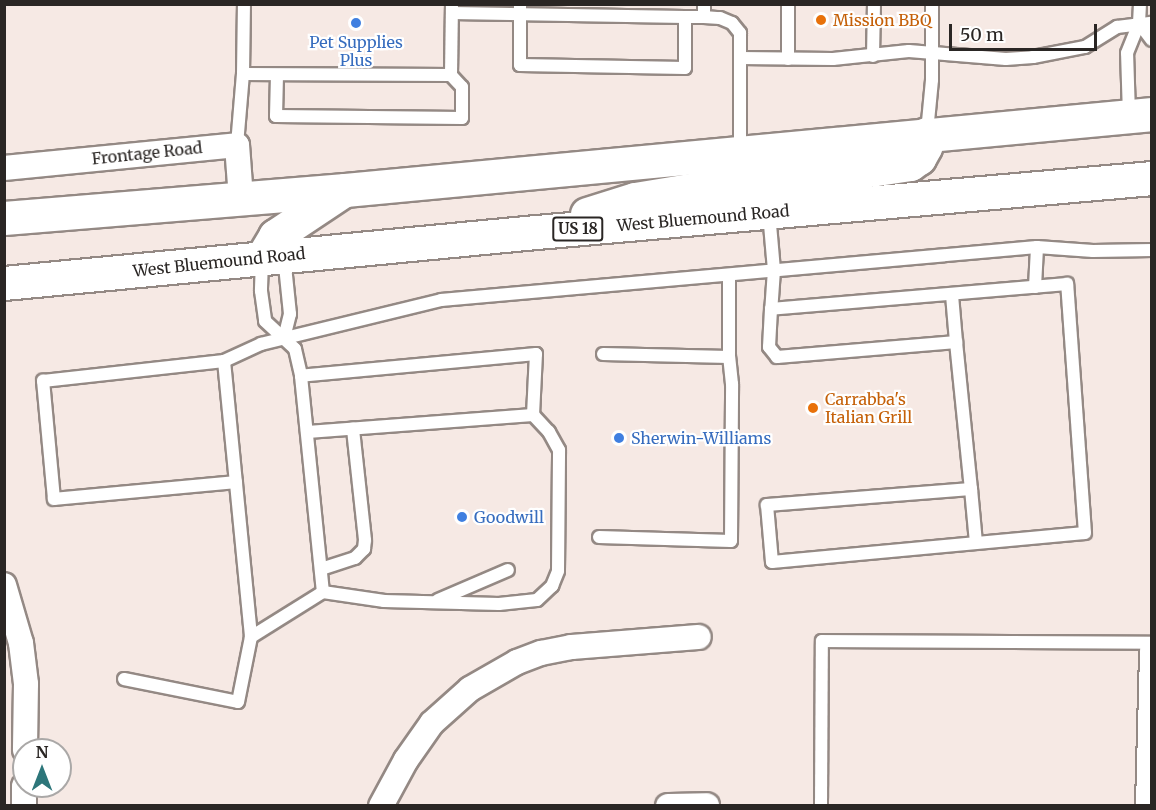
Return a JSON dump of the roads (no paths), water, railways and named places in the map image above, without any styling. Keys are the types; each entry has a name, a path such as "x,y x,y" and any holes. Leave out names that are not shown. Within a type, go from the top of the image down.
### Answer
{"main road":[{"path":"4,219 345,190 1140,115"},
{"path":"525,233 635,199 739,182 857,172 910,164 919,158 925,147 926,134"},
{"name":"West Bluemound Road","path":"4,283 525,233 1152,178"},
{"path":"273,257 276,236 345,190"},
{"path":"4,242 48,234 155,205"}],"street":[{"name":"Frontage Road","path":"4,168 237,145"},
{"path":"237,145 241,198"},
{"path":"4,585 21,643 26,738"},
{"path":"381,806 406,760 432,723 470,689 518,662 542,653 571,647 699,637"},
{"path":"1148,806 1152,651"},
{"path":"668,806 707,805"}],"lane":[{"path":"237,145 243,74 244,4"},
{"path":"788,4 788,59"},
{"path":"873,56 874,4"},
{"path":"926,134 932,51 932,4"},
{"path":"1140,4 1152,40"},
{"path":"277,75 276,116 462,118 462,87 451,75 452,9 520,9 686,17 704,11 732,23 741,33 740,151"},
{"path":"520,9 520,65 685,68 686,17"},
{"path":"741,58 873,56 932,51 1006,59 1033,57 1084,47 1117,27 1145,23"},
{"path":"1140,115 1127,53 1145,23"},
{"path":"243,74 451,75"},
{"path":"769,212 774,270 769,347 777,357 956,342"},
{"path":"1035,287 1036,247"},
{"path":"236,482 54,499 43,381 224,362 261,344 441,300 1036,247 1093,251 1152,250"},
{"path":"273,257 261,291 265,321 295,349 301,376 324,592"},
{"path":"273,257 290,314 284,338"},
{"path":"599,537 730,541 732,384 729,357 729,275"},
{"path":"771,309 1067,284 1085,533 772,562 767,505 971,489"},
{"path":"952,295 976,543"},
{"path":"251,637 324,592 384,601 499,604 537,600 552,586 558,571 559,450 549,432 533,415 536,354 301,376"},
{"path":"603,354 729,357"},
{"path":"124,679 238,702 251,637 224,362"},
{"path":"306,432 533,415"},
{"path":"321,569 356,558 364,549 365,540 353,429"},
{"path":"433,602 508,570"},
{"path":"821,806 822,641 1152,643"}],"place":[{"name":"Mission BBQ","path":"821,20"},
{"name":"Pet Supplies Plus","path":"356,23"},
{"name":"Carrabba's Italian Grill","path":"813,408"},
{"name":"Sherwin-Williams","path":"619,438"},
{"name":"Goodwill","path":"462,517"}]}
